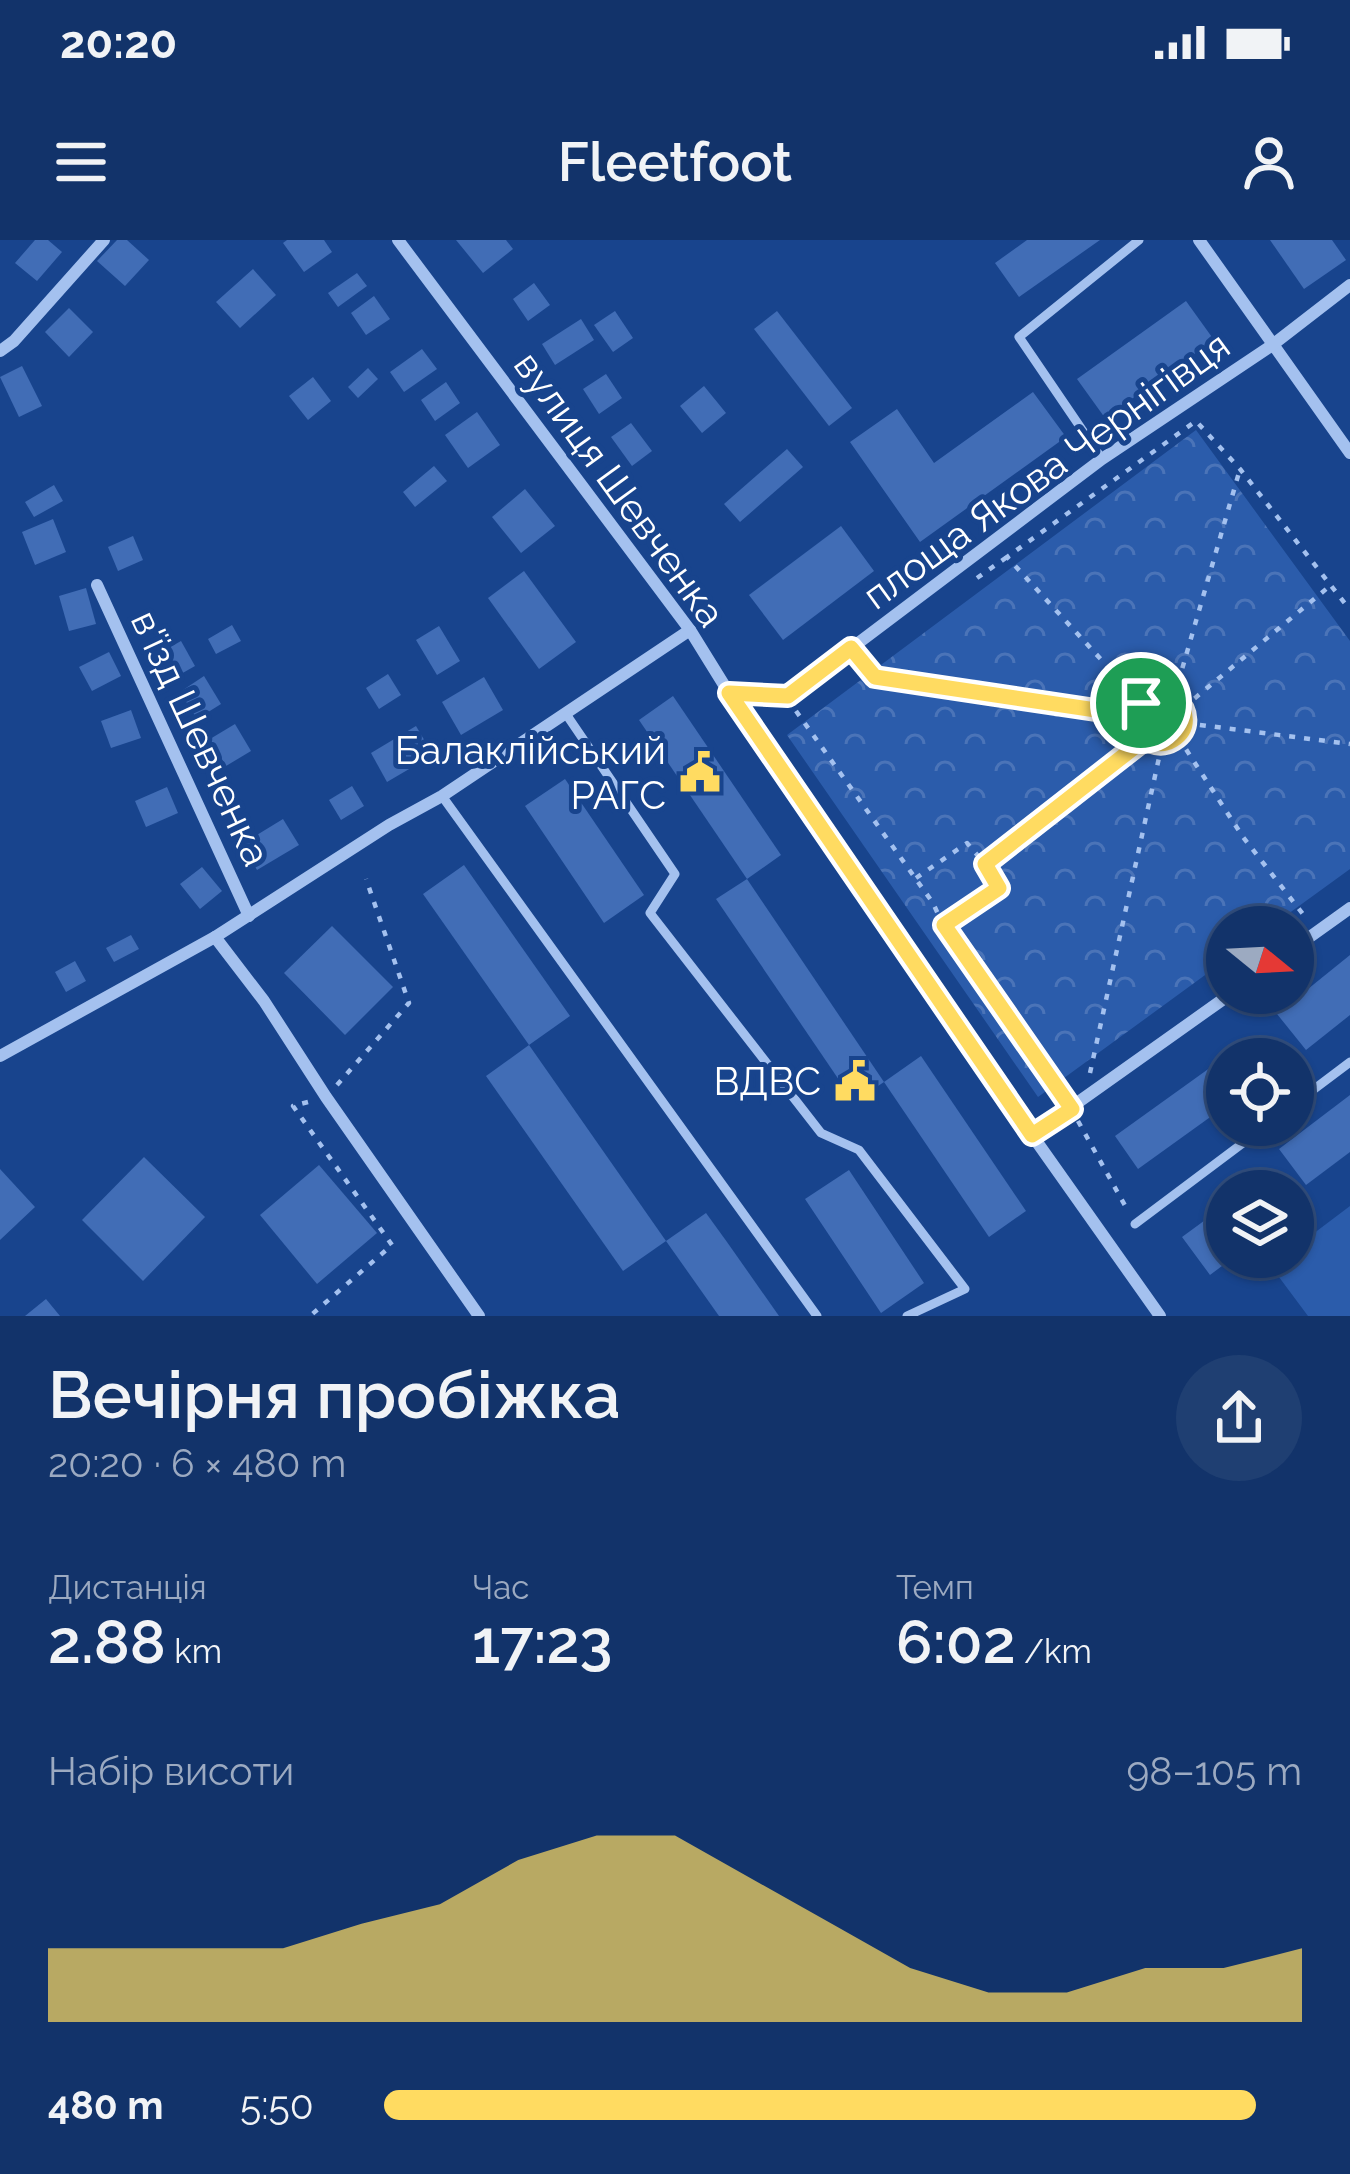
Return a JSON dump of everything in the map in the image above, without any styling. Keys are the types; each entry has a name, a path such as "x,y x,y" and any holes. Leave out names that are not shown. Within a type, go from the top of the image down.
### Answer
{"street":[{"path":"0,351 104,240"},
{"name":"вулиця Шевченка","path":"398,240 690,630 1160,1316"},
{"path":"1198,240 1271,346"},
{"name":"площа Якова Чернігівця","path":"788,696 1102,459 1271,346 1350,285"},
{"name":"площа Якова Чернігівця","path":"1271,346 1350,453"},
{"name":"в'їзд Шевченка","path":"97,585 250,916"},
{"path":"0,1056 250,916 442,796 690,630"},
{"path":"729,693 788,696"},
{"path":"1314,934 1350,908"},
{"path":"215,937 264,1001 479,1316"},
{"path":"1032,1135 1206,1012"}],"lane":[{"path":"1102,459 1019,337 1139,240"},
{"path":"566,714 675,874 650,913 821,1133 859,1150 965,1288 907,1316"},
{"path":"442,796 818,1316"},
{"path":"1314,1089 1350,1062"},
{"path":"1135,1224 1239,1146"}],"path":[{"path":"1141,703 1007,557 1196,421 1350,610"},
{"path":"1174,698 1240,470"},
{"path":"1183,708 1331,585"},
{"path":"851,648 875,677 1136,716"},
{"path":"1162,694 1174,698 1183,708 1185,724 1178,737 1162,744 1145,739 1137,729 1141,703 1162,694"},
{"path":"788,696 1072,1109 1135,1224"},
{"path":"1185,724 1350,745"},
{"path":"1178,737 1243,837 1317,932"},
{"path":"985,864 1145,739"},
{"path":"1084,1099 1162,744"},
{"path":"914,879 967,843 985,864 999,888 944,925"}],"green space":[{"path":"1196,430 1350,641 1350,869 1299,906 1206,906 1206,974 1038,1097 787,735"},
{"path":"1350,1206 1350,1316 1308,1316 1280,1278 1314,1278 1314,1233"}],"building":[{"path":"35,240 48,240 62,252 37,281 15,263"},
{"path":"117,240 127,240 149,260 125,286 97,261"},
{"path":"324,240 332,252 304,272 283,243"},
{"path":"456,240 506,240 513,249 483,273"},
{"path":"1027,240 1100,240 1019,297 995,263"},
{"path":"1270,240 1332,240 1346,260 1304,289"},
{"path":"253,269 276,295 240,328 216,302"},
{"path":"357,273 367,286 338,307 328,293"},
{"path":"534,283 550,305 528,321 513,299"},
{"path":"374,296 390,319 366,335 351,313"},
{"path":"1186,301 1214,340 1105,418 1077,379"},
{"path":"69,308 93,332 69,357 45,332"},
{"path":"615,311 633,338 613,352 594,325"},
{"path":"777,311 852,408 829,426 754,329"},
{"path":"581,319 594,340 555,365 542,344"},
{"path":"422,349 437,369 404,392 390,372"},
{"path":"22,366 42,406 19,417 0,377"},
{"path":"368,368 378,379 358,398 348,387"},
{"path":"606,374 622,398 599,414 583,389"},
{"path":"313,377 331,401 308,420 289,396"},
{"path":"446,382 460,403 435,421 421,400"},
{"path":"704,386 726,413 702,433 680,406"},
{"path":"1033,392 1066,437 920,542 850,442 897,409 934,463"},
{"path":"477,412 500,445 468,468 445,435"},
{"path":"631,423 652,451 632,466 611,437"},
{"path":"787,449 803,467 740,522 724,504"},
{"path":"434,466 447,481 415,507 403,492"},
{"path":"54,485 63,501 34,517 25,502"},
{"path":"525,489 555,526 521,553 492,517"},
{"path":"53,519 66,552 35,565 22,532"},
{"path":"841,526 874,571 783,640 749,595"},
{"path":"133,536 143,560 118,571 108,547"},
{"path":"524,571 576,642 539,669 488,598"},
{"path":"86,588 96,624 69,631 59,596"},
{"path":"232,625 241,641 216,654 208,639"},
{"path":"439,626 460,661 437,675 416,640"},
{"path":"181,641 195,666 165,683 151,658"},
{"path":"109,652 121,676 92,691 79,667"},
{"path":"388,674 401,695 379,709 366,688"},
{"path":"204,676 221,704 197,719 180,692"},
{"path":"484,677 503,710 461,735 442,702"},
{"name":"Балаклійський РАГС","path":"673,696 781,855 747,879 639,720"},
{"path":"131,710 141,738 111,748 101,721"},
{"path":"235,724 251,751 226,766 210,739"},
{"path":"416,726 433,755 387,782 371,753"},
{"path":"565,779 644,895 604,923 525,806"},
{"path":"352,786 364,806 341,820 329,800"},
{"path":"167,787 178,813 146,827 135,801"},
{"path":"283,819 299,845 257,870 242,844"},
{"path":"464,865 570,1016 529,1045 423,894"},
{"path":"202,867 222,891 200,909 180,884"},
{"path":"747,879 884,1082 854,1102 716,899"},
{"path":"332,926 393,987 345,1035 284,973"},
{"path":"131,935 139,949 114,962 106,948"},
{"path":"1350,955 1350,1015 1314,1044 1314,1038 1296,1038 1277,1014 1314,1014 1314,984"},
{"path":"75,961 86,981 66,992 55,972"},
{"path":"529,1045 666,1241 623,1271 486,1076"},
{"path":"921,1056 1026,1211 989,1237 884,1082"},
{"path":"1206,1071 1206,1120 1138,1169 1115,1136"},
{"path":"1350,1095 1350,1152 1314,1179 1314,1170 1295,1170 1279,1149 1314,1146 1314,1122"},
{"path":"144,1157 205,1217 143,1281 82,1220"},
{"path":"319,1165 377,1233 317,1284 260,1215"},
{"path":"0,1169 35,1207 0,1240"},
{"path":"849,1170 924,1283 881,1313 805,1199"},
{"path":"706,1213 779,1316 719,1316 666,1241"},
{"path":"1206,1219 1206,1270 1182,1237"},
{"path":"46,1299 60,1316 25,1316"}],"place":[{"name":"Балаклійський РАГС","path":"700,772"},
{"name":"ВДВС","path":"855,1081"}],"route":[{"path":"851,648 875,677 1136,716 1141,703 1162,694 1174,698 1183,708 1183,731 1162,744 1145,739 985,864 999,888 944,925 1072,1109 1032,1135 729,693 788,696 851,648"}]}
